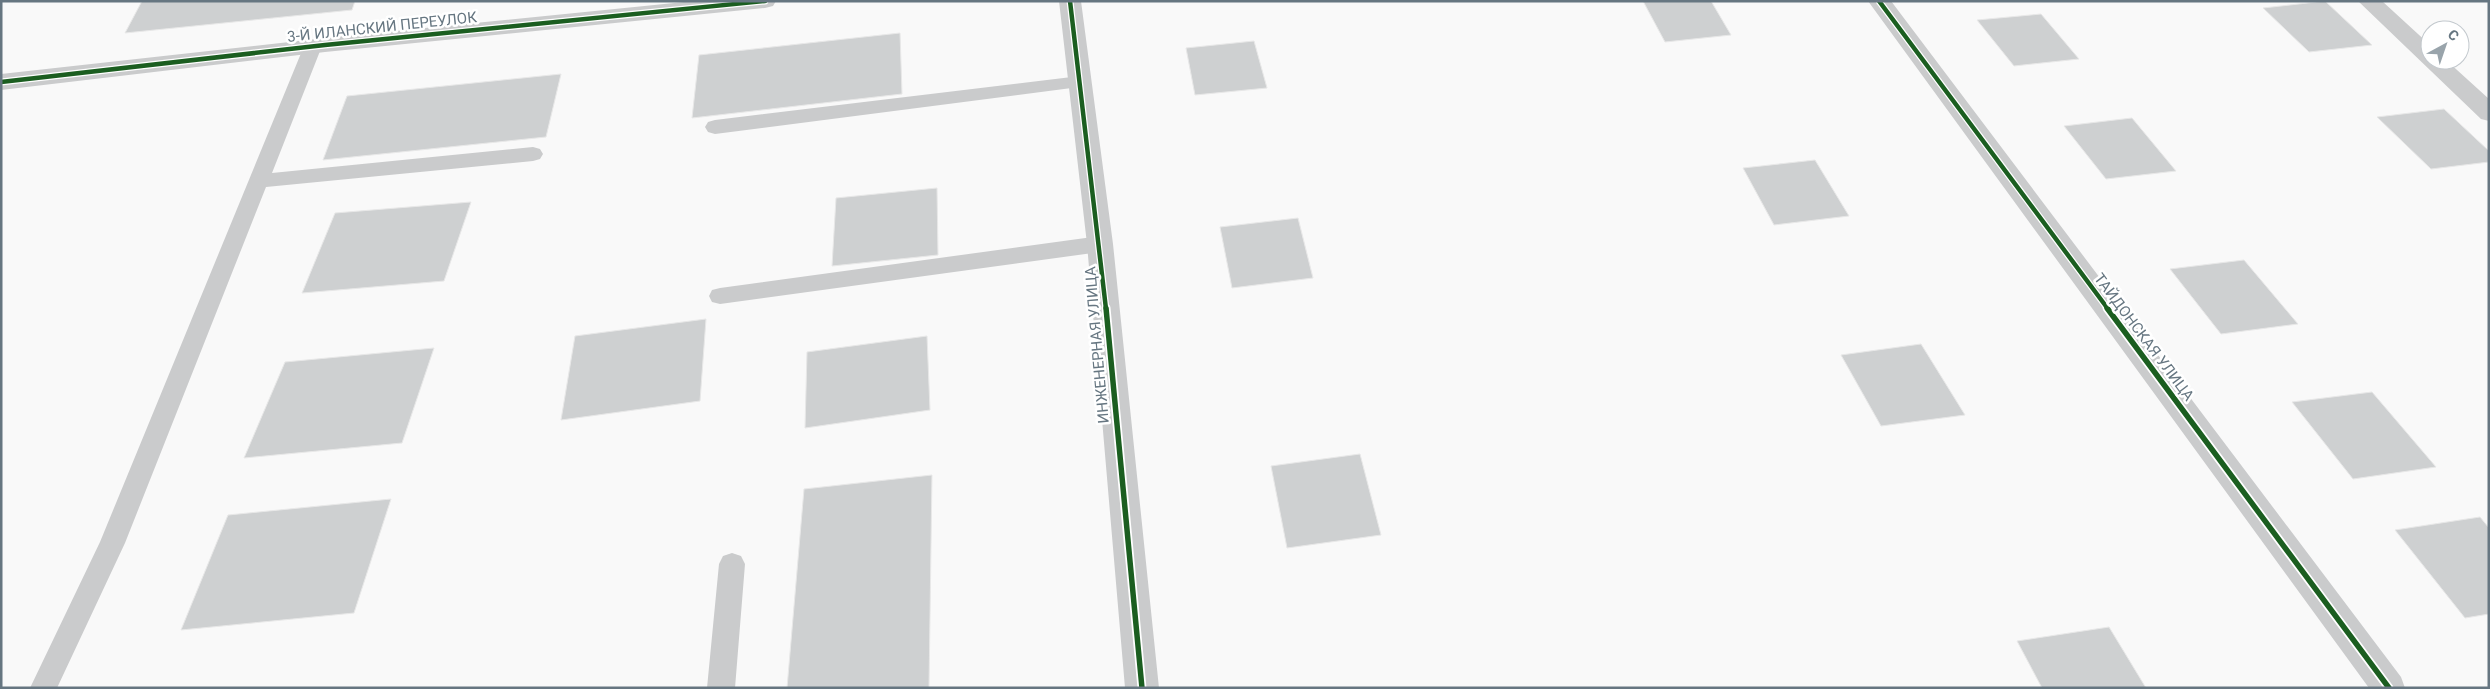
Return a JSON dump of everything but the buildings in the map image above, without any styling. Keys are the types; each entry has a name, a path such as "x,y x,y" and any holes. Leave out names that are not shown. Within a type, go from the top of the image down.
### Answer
{"street":[{"name":"ИНЖЕНЕРНАЯ УЛИЦА","path":"1070,1 1100,244 1142,688"},
{"name":"ТАЙДОНСКАЯ УЛИЦА","path":"1879,1 2389,688"},
{"path":"2369,1 2420,49"},
{"name":"3-Й ИЛАНСКИЙ ПЕРЕУЛОК","path":"1,82 313,46 753,2"},
{"path":"2443,70 2489,113"}],"lane":[{"path":"43,688 112,543 313,46"},
{"path":"715,127 1080,82"},
{"path":"259,181 533,154"},
{"path":"720,296 1100,244"},
{"path":"720,688 732,564"}],"cycle path":[{"path":"1,82 325,45 765,1"},
{"path":"1070,1 1100,244 1142,688"},
{"path":"1879,1 2389,688"}]}
